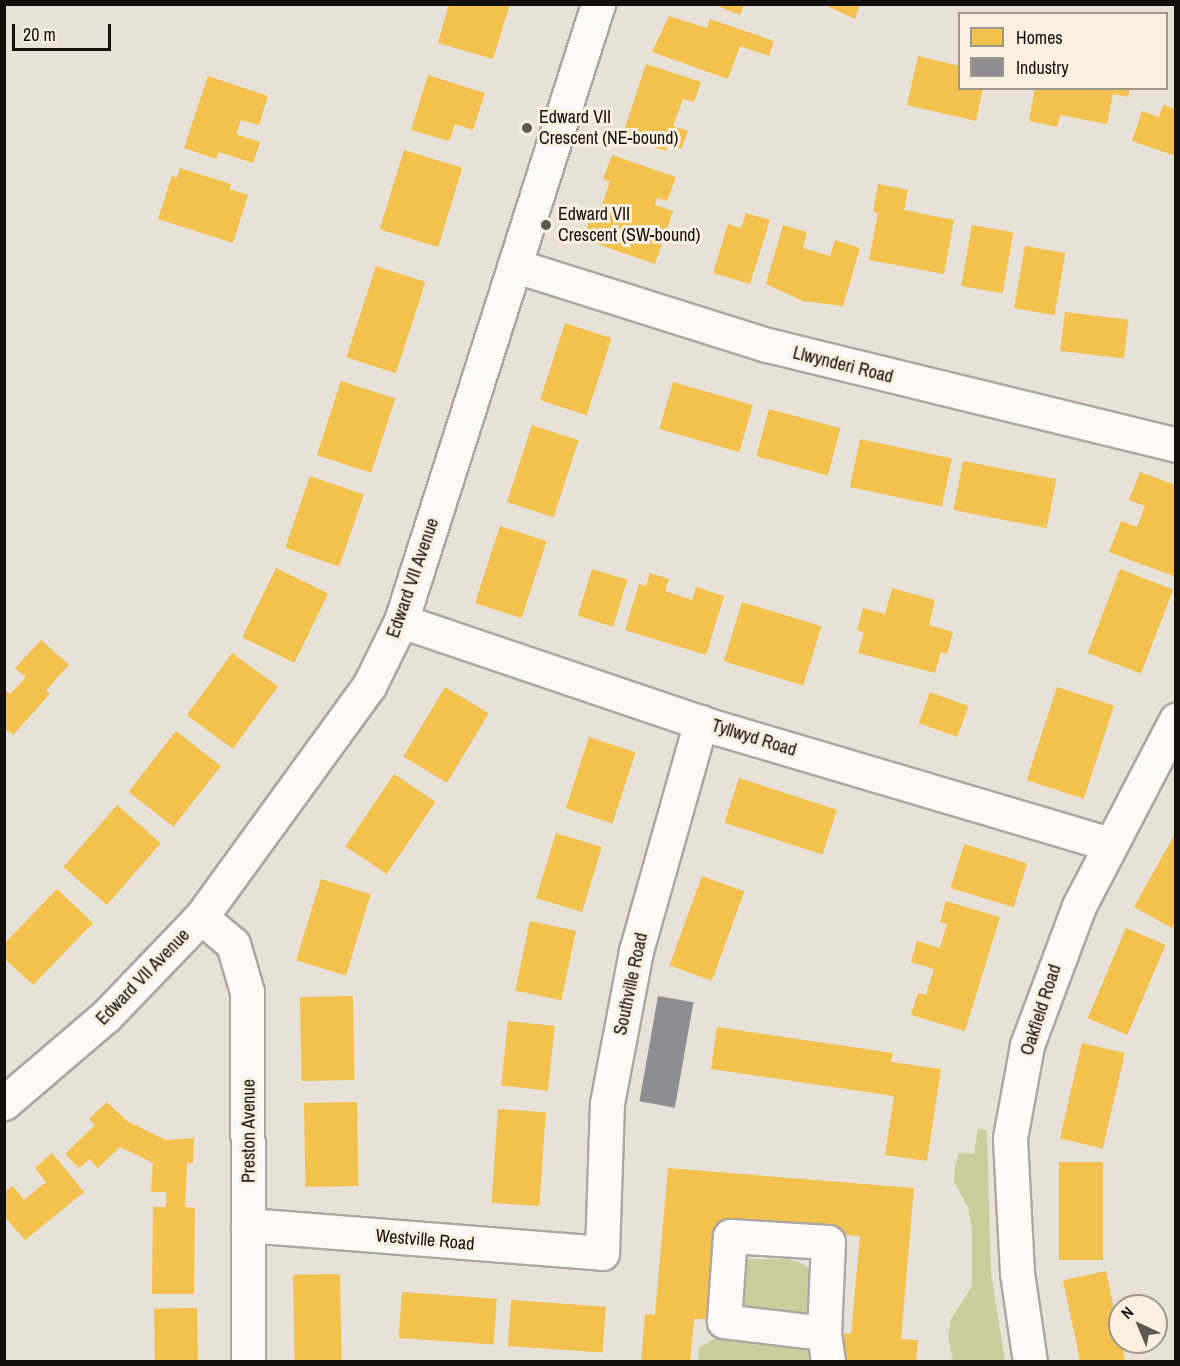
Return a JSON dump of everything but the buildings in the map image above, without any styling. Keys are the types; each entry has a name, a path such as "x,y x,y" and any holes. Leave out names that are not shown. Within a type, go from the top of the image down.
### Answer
{"street":[{"name":"Edward VII Avenue","path":"4,1103 106,1016 201,917 369,687 401,621 598,4"},
{"name":"Llwynderi Road","path":"516,266 766,345 1176,445"},
{"name":"Tyllwyd Road","path":"401,621 701,722 1110,844"},
{"name":"Oakfield Road","path":"1030,1362 1017,1273 1010,1138 1027,1045 1079,906 1176,720"},
{"name":"Southville Road","path":"602,1253 607,1103 636,951 701,722"},
{"name":"Preston Avenue","path":"201,917 234,944 247,992 249,1362"},
{"name":"Westville Road","path":"248,1225 602,1253"}],"green space":[{"path":"978,1129 987,1130 991,1273 1005,1361 953,1361 948,1335 951,1319 972,1286 972,1229 968,1208 954,1181 955,1167 959,1153 974,1154"},
{"path":"742,1259 789,1259 805,1265 810,1270 809,1316 740,1315"},
{"path":"717,1337 792,1341 806,1348 810,1361 698,1362 699,1348"}],"place":[{"name":"Edward VII Crescent (NE-bound)","path":"527,128"},
{"name":"Edward VII Crescent (SW-bound)","path":"546,225"}]}
